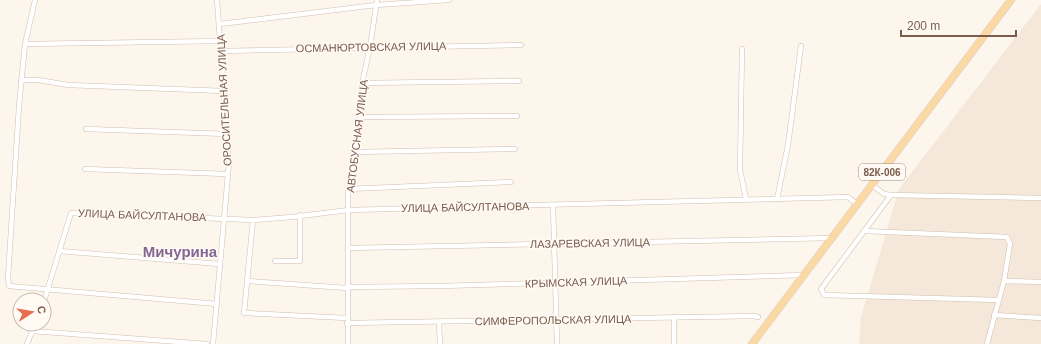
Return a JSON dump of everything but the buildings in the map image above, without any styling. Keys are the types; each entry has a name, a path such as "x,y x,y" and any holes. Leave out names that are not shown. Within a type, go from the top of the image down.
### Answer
{"main road":[{"name":"82К-006","path":"752,344 1011,0"}],"street":[{"path":"35,0 25,44 21,80 8,270 10,286 216,304"},
{"name":"ОРОСИТЕЛЬНАЯ УЛИЦА","path":"214,344 216,304 229,163 222,51 217,0"},
{"path":"220,24 376,3 449,0"},
{"name":"АВТОБУСНАЯ УЛИЦА","path":"348,344 348,189 361,117 362,83 370,47 376,3"},
{"path":"25,44 221,41"},
{"name":"ОСМАНЮРТОВСКАЯ УЛИЦА","path":"222,51 521,45"},
{"path":"777,199 788,145 801,46"},
{"path":"742,49 740,170 746,199"},
{"path":"21,80 38,80 68,85 224,91"},
{"path":"362,83 519,81"},
{"path":"361,117 517,116"},
{"path":"86,129 227,134"},
{"path":"355,152 515,149"},
{"path":"85,168 228,174"},
{"path":"348,189 511,182"},
{"path":"872,185 884,194 891,195 1041,198"},
{"path":"891,195 821,289 824,295 998,300"},
{"name":"УЛИЦА БАЙСУЛТАНОВА","path":"59,251 71,213 253,220 349,210 746,199 848,197 858,205"},
{"path":"553,205 557,344"},
{"path":"275,261 300,260 300,215"},
{"path":"253,220 244,313 347,318"},
{"path":"864,231 1007,238 1010,244 1004,281 987,344"},
{"name":"ЛАЗАРЕВСКАЯ УЛИЦА","path":"348,248 833,238"},
{"path":"47,292 59,251 220,264"},
{"name":"КРЫМСКАЯ УЛИЦА","path":"248,281 347,287 440,286 805,275"},
{"path":"1004,281 1041,282"},
{"path":"994,316 1041,318"},
{"path":"674,317 674,344"},
{"name":"СИМФЕРОПОЛЬСКАЯ УЛИЦА","path":"347,323 674,317 758,317"},
{"path":"439,322 440,344"},
{"path":"27,344 32,332"},
{"path":"45,332 207,344"}],"shaded area":[{"path":"1041,4 1041,344 859,344 861,317 899,189"}],"district":[{"name":"Мичурина","path":"180,252"}]}
